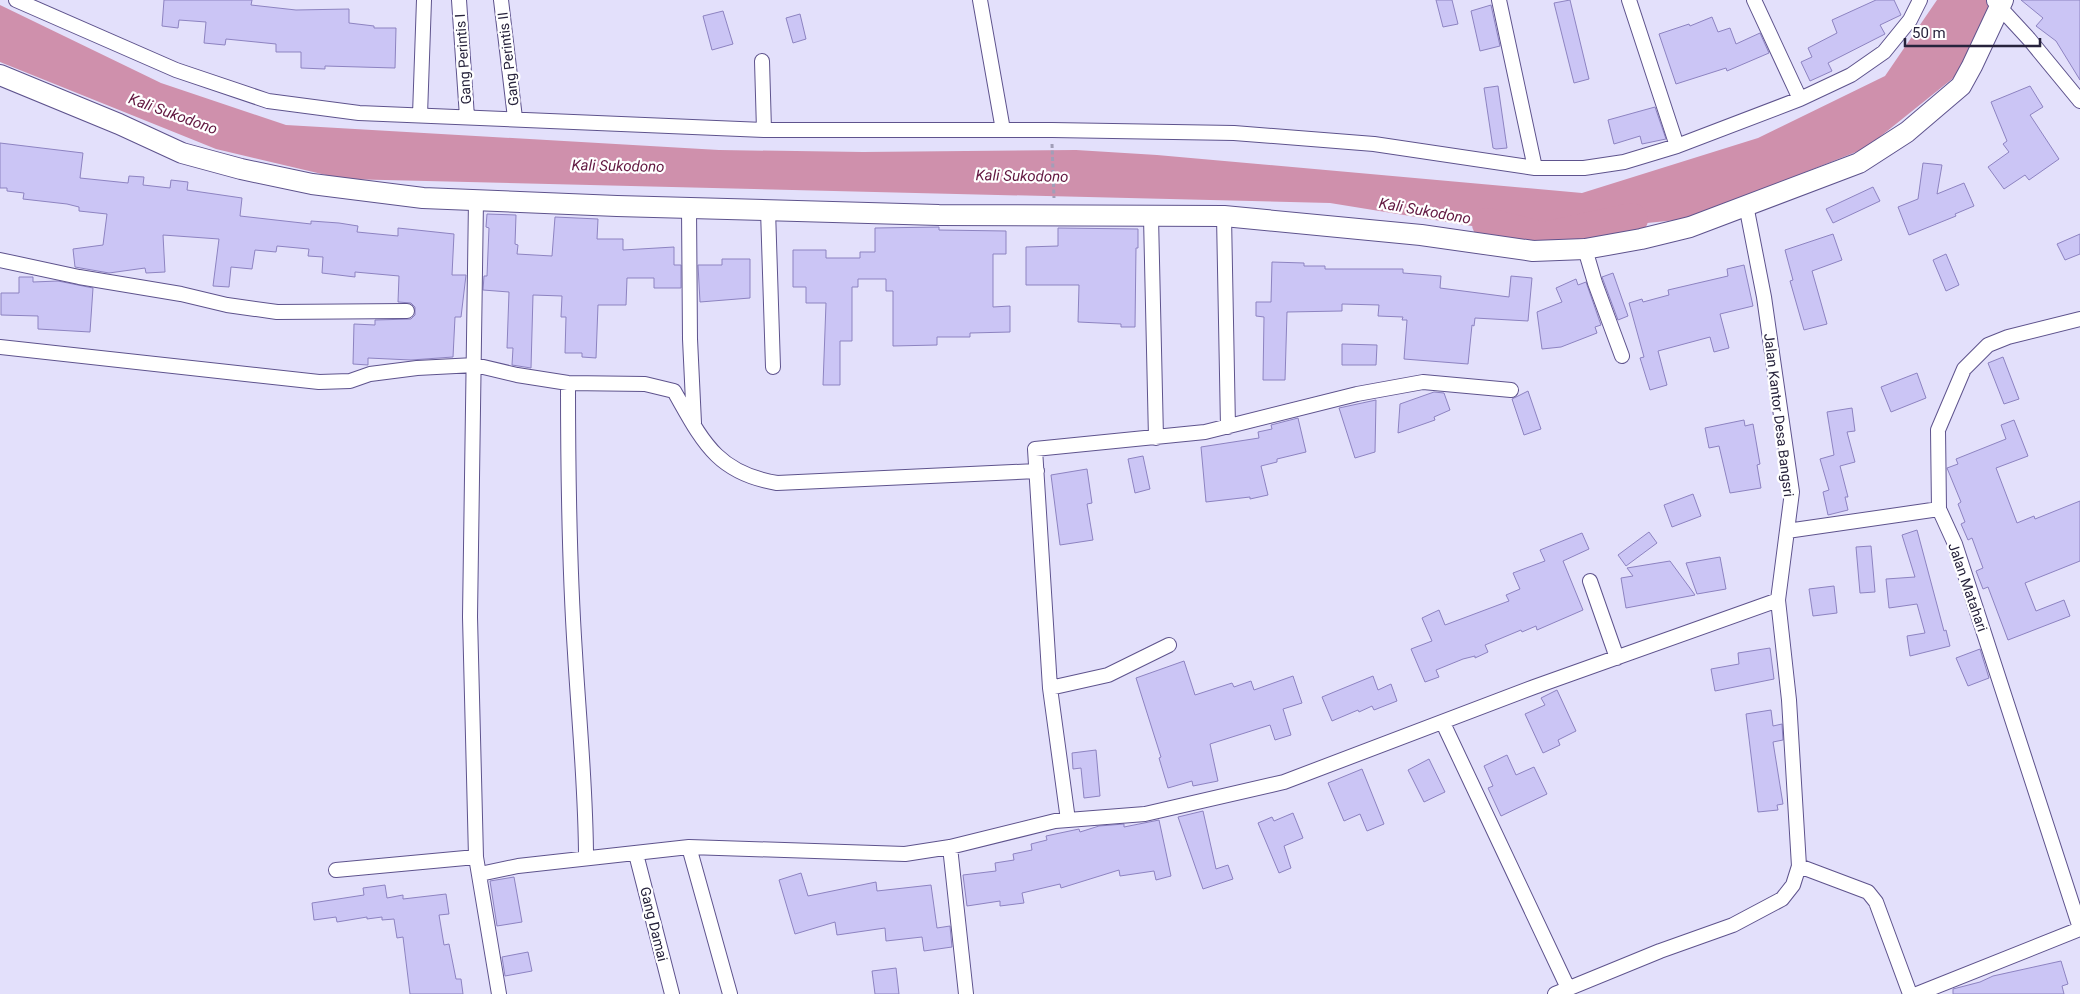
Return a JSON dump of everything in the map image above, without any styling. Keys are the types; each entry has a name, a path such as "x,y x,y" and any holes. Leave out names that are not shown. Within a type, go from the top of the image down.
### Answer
{"main road":[{"path":"0,75 120,124 182,153 241,169 312,184 423,198 689,209 939,215 1224,216 1421,235 1533,251 1585,249 1641,239 1690,227 1859,163 1908,132 1961,86 1999,3"}],"street":[{"path":"420,115 424,0"},
{"name":"Gang Perintis I","path":"459,0 467,117"},
{"name":"Gang Perintis II","path":"501,0 515,118"},
{"path":"980,0 1002,130"},
{"path":"1499,0 1536,168"},
{"path":"1629,0 1677,146"},
{"path":"1754,0 1800,99"},
{"path":"20,1 176,70 268,101 351,112 764,130 1002,130 1234,133 1305,137 1374,144 1536,168 1606,167 1677,146 1800,99 1850,75 1884,52 1910,20 1920,0"},
{"path":"1999,3 2079,96"},
{"path":"762,61 764,130"},
{"path":"476,200 470,617 476,856 499,994"},
{"name":"Jalan Kantor Desa Bangsri","path":"1746,205 1764,297 1792,492 1778,600 1789,700 1799,866"},
{"path":"689,209 690,339 694,429"},
{"path":"768,210 773,367"},
{"path":"1151,216 1156,438"},
{"path":"1224,216 1228,427"},
{"path":"1585,249 1622,356"},
{"path":"0,260 79,277 181,294 227,305 277,312 407,312"},
{"name":"Jalan Matahari","path":"2080,319 2008,337 1988,345 1964,369 1938,430 1939,509 1955,544 2080,929"},
{"path":"0,347 318,382 350,381 370,374 417,368 475,365 517,375 568,383 645,384 663,387 674,391 694,429 706,445 735,469 752,478 777,483 1037,471"},
{"path":"1068,820 1050,688 1035,449 1204,432 1357,394 1423,382 1511,390"},
{"path":"568,383 570,529 575,652 586,789 586,858"},
{"path":"1787,531 1939,509"},
{"path":"1590,581 1617,658"},
{"path":"480,874 518,866 689,847 897,854 950,847 1055,821 1145,814 1284,782 1778,600"},
{"path":"1050,688 1108,675 1169,645"},
{"path":"1442,723 1562,991 1660,951 1733,925 1782,899 1793,886 1799,866 1868,892 1876,902 1910,994"},
{"path":"689,847 730,994"},
{"path":"950,847 966,994"},
{"name":"Gang Damai","path":"636,854 672,994"},
{"path":"336,870 476,856"},
{"path":"1917,994 2080,929"}],"path":[{"path":"1052,147 1054,202"}],"water":[{"path":"1937,0 1997,0 1962,71 1866,148 1687,219 1527,235 1330,203 343,179 216,149 0,62 0,5 161,83 286,125 719,150 863,152 1076,150 1157,155 1582,193 1758,138 1885,76"}],"building":[{"path":"164,0 252,0 251,5 296,10 349,9 349,23 374,26 374,28 396,28 395,68 325,66 325,69 301,68 301,52 276,52 276,44 226,39 225,45 204,43 206,22 179,20 178,28 162,26"},
{"path":"1436,0 1452,0 1458,24 1443,27"},
{"path":"1570,0 1589,79 1574,83 1554,3"},
{"path":"1876,0 1894,0 1901,15 1880,25 1885,34 1828,63 1832,71 1810,81 1801,62 1812,57 1808,48 1837,33 1832,20"},
{"path":"2021,0 2080,0 2080,80 2056,41 2036,26 2043,18"},
{"path":"1491,5 1500,46 1480,51 1471,11"},
{"path":"723,11 733,44 712,50 703,16"},
{"path":"800,14 806,39 793,43 786,18"},
{"path":"1712,17 1718,32 1730,28 1736,44 1760,33 1769,53 1727,71 1726,68 1676,84 1659,34 1689,24 1690,26"},
{"path":"1498,86 1507,148 1496,149 1493,148 1484,88"},
{"path":"2030,86 2043,107 2030,115 2059,159 2029,180 2025,175 2004,189 1988,167 2009,152 2003,144 2007,141 1991,102"},
{"path":"1655,107 1666,139 1642,144 1640,136 1614,144 1608,120"},
{"path":"0,143 83,153 80,178 128,183 129,176 144,177 143,185 170,188 171,180 188,182 187,190 242,198 240,216 311,224 311,221 339,223 358,226 357,232 398,236 398,228 454,234 452,275 466,275 461,317 455,317 453,357 411,360 368,358 368,365 353,364 354,324 375,325 375,320 411,319 415,315 415,307 411,303 398,302 399,276 355,272 355,277 322,273 323,257 308,256 309,249 277,246 276,252 255,250 252,269 231,267 229,287 213,286 219,239 163,235 165,272 146,273 145,268 109,273 75,267 73,249 103,245 107,214 79,211 79,207 67,204 23,199 24,193 7,191 7,188 0,188"},
{"path":"1923,163 1942,165 1937,194 1964,183 1974,206 1955,214 1956,216 1909,235 1898,207 1918,199"},
{"path":"1873,187 1880,201 1833,223 1826,209"},
{"path":"487,214 516,215 515,244 518,245 517,254 552,256 555,217 598,219 597,239 623,239 623,250 674,247 674,265 681,265 681,288 654,288 654,278 627,278 626,305 598,305 596,358 582,357 582,353 565,353 566,317 561,317 562,296 533,295 531,368 512,365 513,348 507,348 509,292 483,290 484,276 487,276 489,228 486,227"},
{"path":"939,227 939,230 1006,231 1006,254 993,254 993,307 1010,306 1010,332 970,333 970,337 937,337 937,345 893,346 893,291 886,291 886,279 858,279 858,287 852,287 852,341 840,341 840,385 823,385 826,303 806,303 806,287 793,287 793,250 826,250 826,258 860,258 860,252 875,252 875,228"},
{"path":"1058,228 1138,229 1135,327 1121,327 1121,324 1078,322 1079,285 1026,285 1026,247 1058,246"},
{"path":"1833,234 1842,260 1812,271 1827,324 1804,330 1790,281 1793,280 1785,250"},
{"path":"2080,234 2080,254 2065,260 2057,244"},
{"path":"1946,254 1959,285 1946,291 1933,260"},
{"path":"722,259 750,259 750,298 700,302 698,265 722,265"},
{"path":"1272,262 1304,263 1304,266 1325,266 1325,269 1403,269 1403,273 1441,276 1440,288 1509,297 1511,276 1532,278 1528,321 1475,318 1474,326 1472,325 1468,364 1404,359 1407,320 1402,320 1403,317 1378,316 1379,305 1342,304 1342,311 1287,312 1285,380 1263,380 1264,317 1256,316 1256,302 1271,302"},
{"path":"1744,265 1753,306 1720,314 1729,348 1714,352 1710,337 1658,351 1667,385 1650,390 1640,358 1644,357 1629,303 1642,299 1643,302 1669,295 1668,290 1728,276 1727,269"},
{"path":"1613,273 1628,316 1618,320 1602,277"},
{"path":"19,277 33,277 33,282 58,281 93,288 90,332 38,329 38,316 1,315 1,293 19,293"},
{"path":"1576,279 1578,285 1586,282 1601,325 1595,327 1597,333 1561,347 1542,349 1537,312 1562,302 1556,288"},
{"path":"1342,344 1377,345 1376,365 1342,365"},
{"path":"2003,357 2019,399 2004,404 1988,363"},
{"path":"1917,373 1926,398 1891,412 1881,387"},
{"path":"1528,391 1541,429 1524,435 1512,399"},
{"path":"1434,392 1444,393 1450,410 1434,417 1435,420 1398,433 1400,404"},
{"path":"1376,400 1375,452 1355,458 1339,408"},
{"path":"1852,408 1855,431 1847,432 1855,462 1840,466 1848,497 1845,497 1848,510 1828,515 1823,492 1829,490 1820,459 1834,455 1827,412"},
{"path":"1298,418 1306,452 1277,459 1277,462 1261,466 1268,495 1250,499 1250,497 1206,502 1201,447 1259,438 1258,432 1272,429 1271,425"},
{"path":"1744,420 1745,426 1753,424 1760,464 1757,465 1761,488 1730,493 1719,446 1709,448 1705,428"},
{"path":"2014,420 2028,456 1996,468 2017,523 2034,516 2035,519 2080,501 2080,561 2025,583 2036,611 2064,600 2070,616 2008,640 1988,587 1983,589 1976,571 1983,568 1972,538 1968,540 1961,524 1965,522 1958,504 1961,502 1947,468 1958,464 1956,459 2006,439 2001,425"},
{"path":"1143,456 1150,489 1135,493 1128,459"},
{"path":"1087,469 1092,503 1087,504 1093,540 1060,545 1051,475"},
{"path":"1693,494 1701,516 1672,527 1664,505"},
{"path":"1917,530 1944,631 1946,630 1950,646 1910,656 1907,636 1925,633 1917,604 1889,608 1886,579 1915,577 1902,535"},
{"path":"1649,532 1657,543 1626,566 1618,555"},
{"path":"1582,533 1589,549 1563,561 1583,610 1537,630 1536,626 1522,632 1521,630 1485,645 1488,652 1475,658 1475,656 1463,659 1436,670 1439,677 1425,682 1411,649 1432,641 1422,618 1439,610 1445,625 1509,601 1506,595 1520,589 1513,573 1545,561 1540,550"},
{"path":"1871,546 1875,592 1860,593 1856,547"},
{"path":"1720,557 1726,589 1697,594 1686,563"},
{"path":"1670,561 1695,595 1626,608 1621,578 1633,576 1627,568"},
{"path":"1834,586 1837,613 1813,616 1809,589"},
{"path":"1770,648 1774,679 1715,691 1711,669 1739,664 1738,653"},
{"path":"1980,649 1989,678 1968,686 1956,658"},
{"path":"1184,661 1195,695 1232,683 1234,687 1251,681 1254,690 1293,676 1302,703 1283,709 1291,735 1275,740 1270,725 1210,744 1218,781 1193,786 1192,781 1168,788 1159,758 1161,757 1136,678"},
{"path":"1373,676 1378,690 1391,684 1397,701 1374,710 1372,706 1359,712 1358,710 1332,721 1322,697"},
{"path":"1557,690 1576,731 1558,740 1560,745 1543,753 1525,714 1545,705 1541,698"},
{"path":"1771,710 1773,726 1782,724 1783,740 1773,742 1783,804 1777,805 1778,810 1758,812 1746,714"},
{"path":"1096,750 1100,796 1084,798 1081,768 1073,769 1072,753"},
{"path":"1507,755 1516,775 1534,767 1547,794 1501,816 1488,788 1493,786 1484,766"},
{"path":"1429,759 1445,792 1424,802 1408,770"},
{"path":"1362,769 1384,824 1367,831 1360,814 1344,821 1328,783"},
{"path":"1203,811 1216,869 1228,865 1233,879 1203,889 1178,817"},
{"path":"1293,813 1303,838 1284,846 1291,868 1279,873 1258,823 1272,817 1274,821"},
{"path":"1159,820 1171,876 1156,880 1154,871 1120,876 1119,870 1061,888 1060,884 1022,893 1024,903 1000,906 1000,901 967,906 963,875 996,871 995,863 1014,860 1013,854 1032,850 1031,844 1047,840 1046,836 1079,829 1080,832 1099,826 1124,824 1124,827"},
{"path":"801,873 808,896 876,882 877,891 931,885 937,928 950,926 952,947 924,951 922,937 886,941 885,928 837,935 835,922 795,934 779,880"},
{"path":"514,877 522,922 497,926 490,881"},
{"path":"385,885 387,898 403,895 403,899 446,894 449,914 439,915 444,945 449,944 456,979 461,979 463,994 410,994 403,937 397,938 394,919 382,920 382,917 367,919 367,917 337,922 336,917 314,920 312,903 364,895 363,888"},
{"path":"528,952 532,971 505,976 502,957"},
{"path":"2061,961 2068,984 2062,986 2064,994 1953,994 1953,989 1980,982 1993,976"},
{"path":"896,968 899,994 875,994 872,971"}],"waterway":[{"name":"Kali Sukodono","path":"1488,224 1544,238 1632,219"}]}
